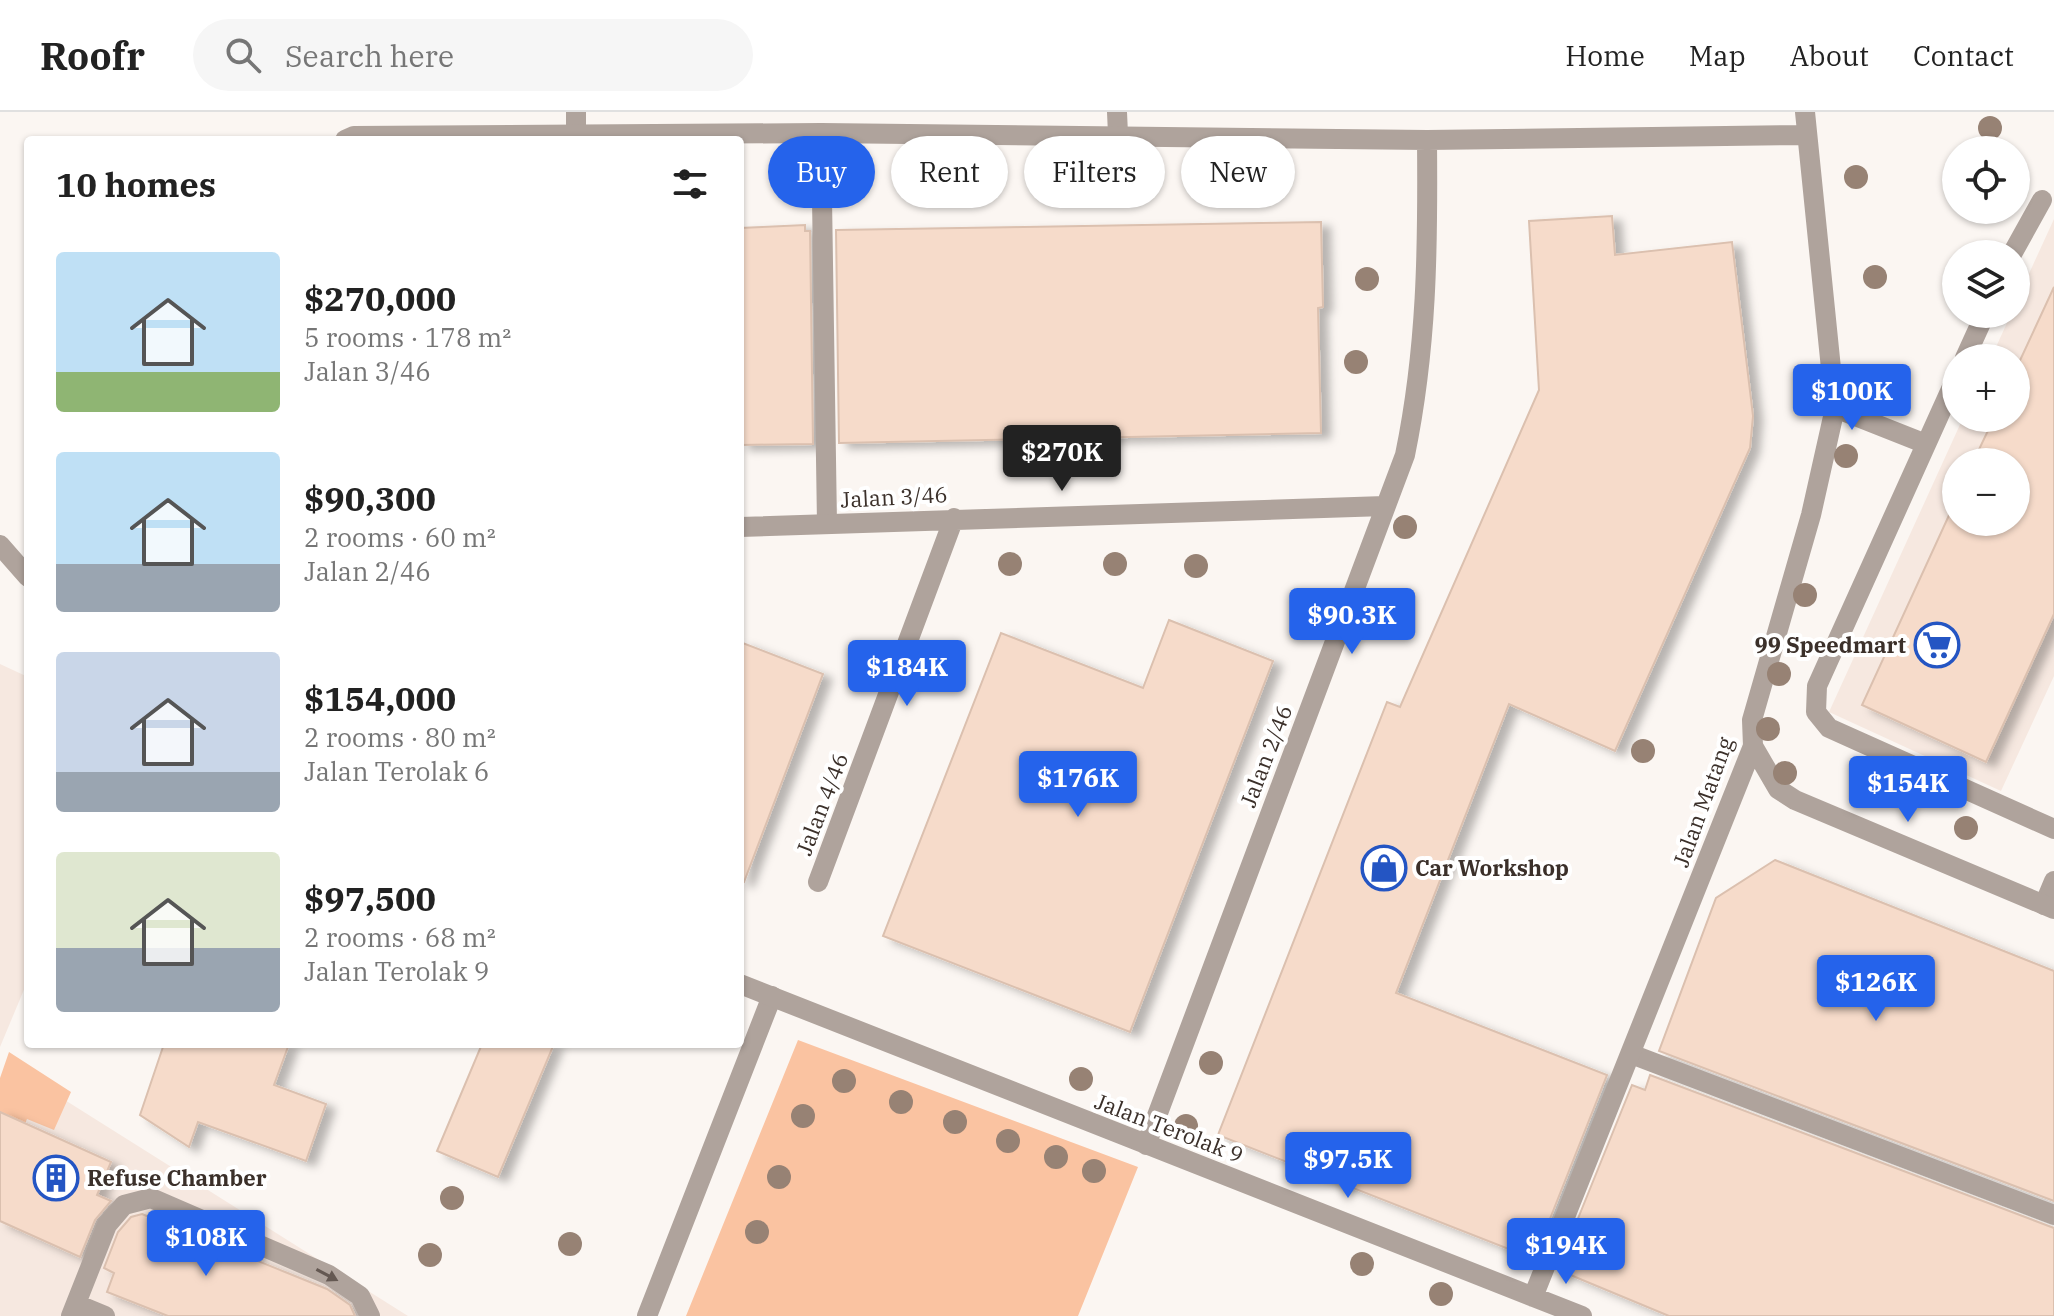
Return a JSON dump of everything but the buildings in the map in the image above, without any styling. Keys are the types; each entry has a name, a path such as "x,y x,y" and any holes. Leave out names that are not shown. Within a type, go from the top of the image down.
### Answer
{"street":[{"path":"576,112 576,136"},
{"path":"1117,112 1118,134"},
{"name":"Jalan Matang","path":"1533,1297 1753,746 1752,720 1811,515 1835,408 1805,112"},
{"path":"821,133 827,524"},
{"path":"674,136 1118,134 1427,140 1806,135"},
{"name":"Jalan 2/46","path":"1146,1145 1405,455 1418,391 1428,278 1427,140"},
{"path":"2020,240 2042,200"},
{"path":"1835,408 1926,444"},
{"path":"1942,409 1817,686 1816,712 1829,728 2054,829"},
{"name":"Jalan 3/46","path":"744,527 1385,506"},
{"name":"Jalan 4/46","path":"818,882 954,518"},
{"path":"0,545 24,572"},
{"path":"1753,746 1778,789 1795,800 2049,907 2054,881"},
{"name":"Jalan Terolak 9","path":"744,986 1582,1316"},
{"path":"647,1316 772,996"},
{"path":"1631,1054 2054,1215"},
{"path":"105,1316 74,1310 107,1225 124,1205 151,1198 329,1275 360,1296 370,1316"}],"shaded area":[{"path":"2054,219 2054,676 2001,791 1829,712 1942,464 1942,536 2030,536 2030,448 1949,448 1957,432 2030,432 2030,344 1997,344 2005,328 2030,328 2030,271"},
{"path":"0,664 24,675 24,990 0,1047"},
{"path":"798,1040 1138,1167 1078,1316 686,1316"},
{"path":"9,1052 71,1092 54,1130 27,1119 0,1178 0,1078"},
{"path":"14,1068 408,1316 0,1316 0,1107"}],"place":[{"name":"99 Speedmart","path":"1937,645"},
{"name":"Car Workshop","path":"1384,868"},
{"name":"Refuse Chamber","path":"56,1178"}]}
